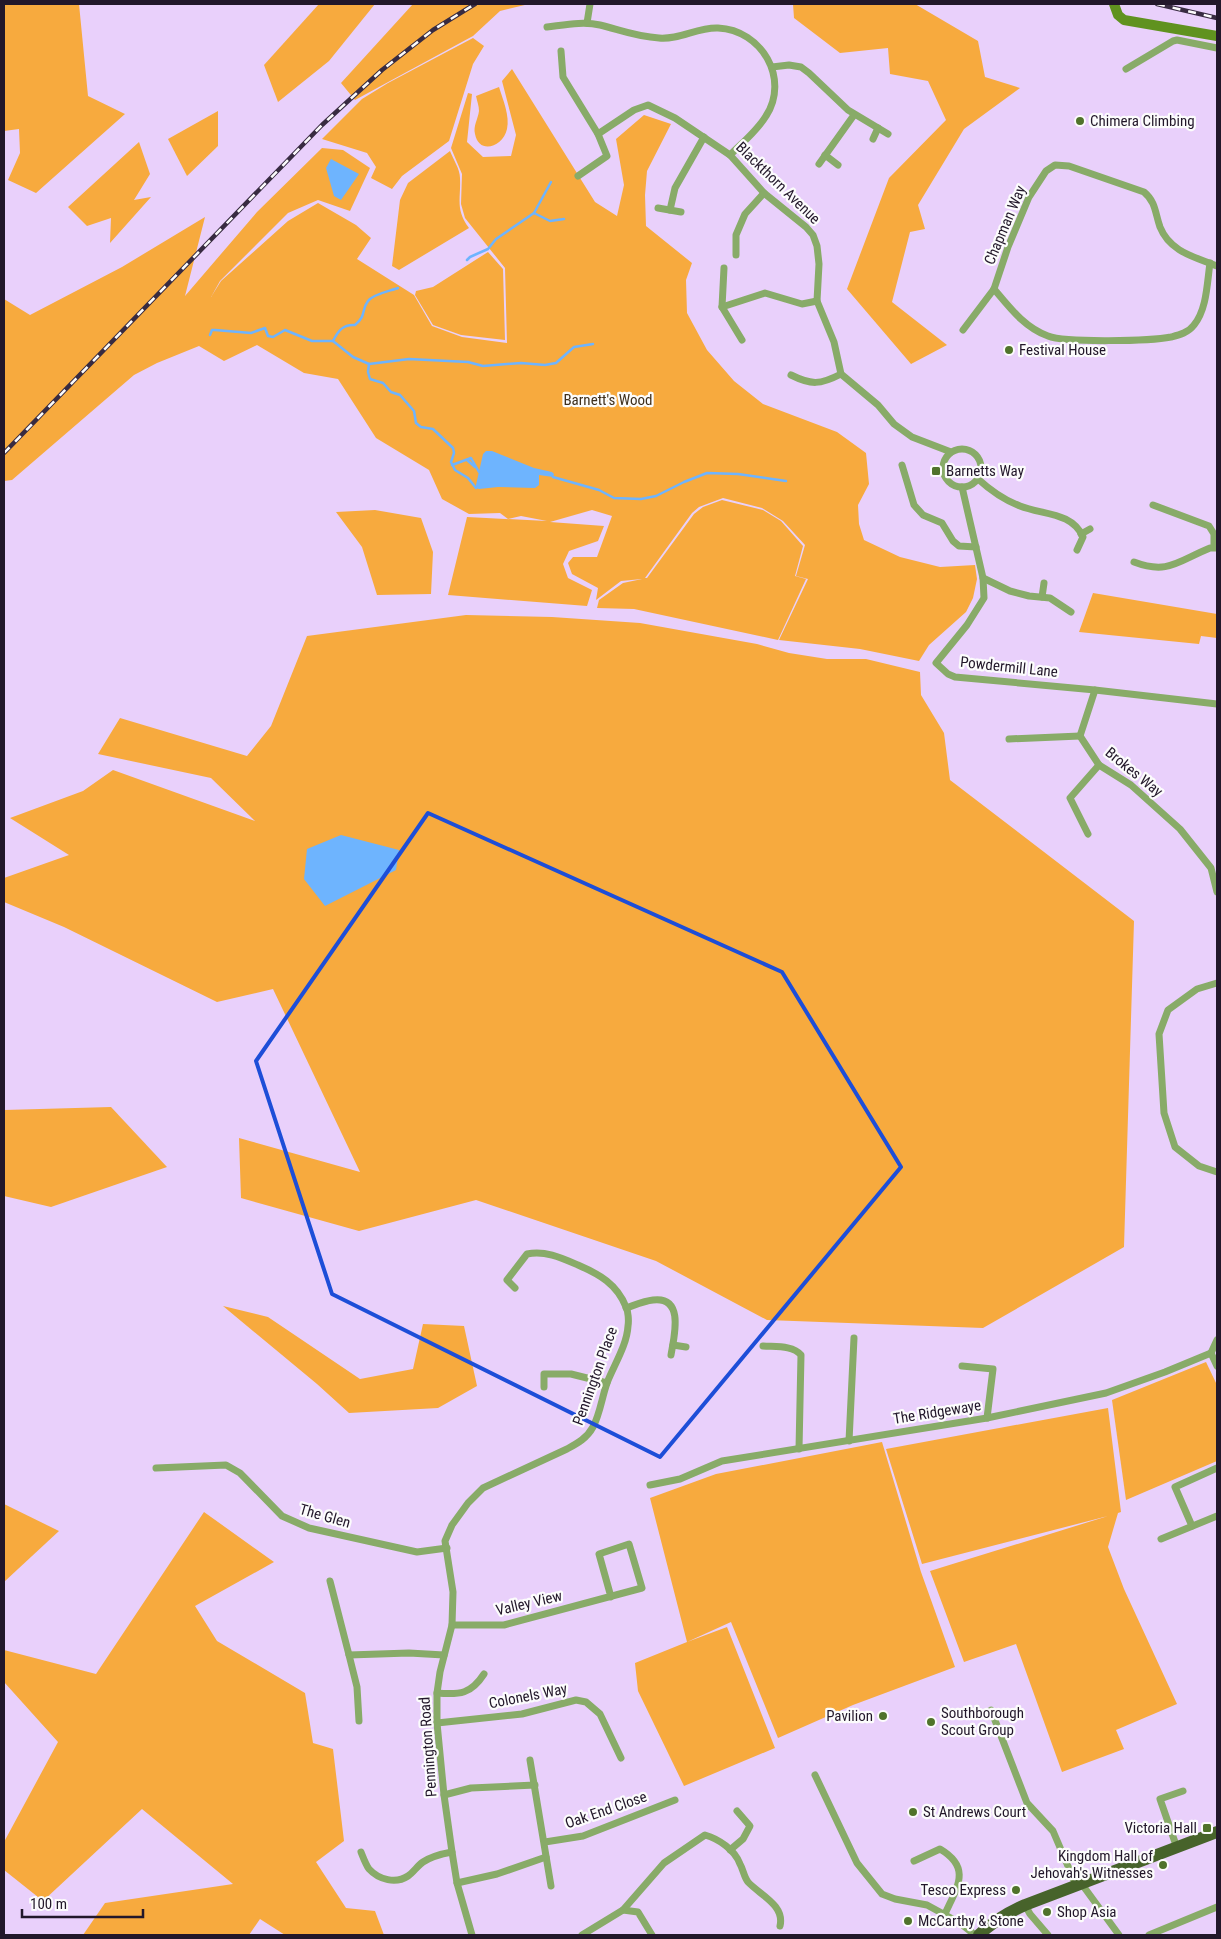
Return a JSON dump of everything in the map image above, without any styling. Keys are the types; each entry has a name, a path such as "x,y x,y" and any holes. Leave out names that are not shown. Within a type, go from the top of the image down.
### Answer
{"highway":[{"path":"980,1935 1006,1914 1024,1905 1217,1832"}],"street":[{"path":"587,23 590,4"},
{"path":"1114,4 1118,15 1124,20 1217,36"},
{"path":"547,27 587,23 636,36 665,39 708,29 731,30 745,35 766,55 776,79 772,105 766,116 755,131 730,155"},
{"path":"1126,70 1172,41 1177,40 1217,48"},
{"path":"561,51 563,78 598,134 607,156 578,176"},
{"path":"772,67 789,65 801,67 854,115 888,134"},
{"name":"Blackthorn Avenue","path":"598,134 634,110 648,105 675,118 730,155 764,193 806,227 813,235 817,246 819,264 817,301 834,342 841,374"},
{"path":"818,164 854,115"},
{"path":"873,139 878,128"},
{"path":"670,210 675,188 704,138"},
{"path":"826,155 838,165"},
{"name":"Chapman Way","path":"963,330 994,289 1028,197 1046,171 1055,165 1086,171 1144,192 1151,198 1161,228 1169,241 1182,253 1214,264 1194,326 1184,333 1169,338 1086,340 1049,337 1019,319 994,289"},
{"path":"736,255 736,235 742,221 754,202 764,193"},
{"path":"658,208 681,212"},
{"path":"724,268 722,307 742,340"},
{"path":"722,307 765,293 802,304 817,301"},
{"path":"790,375 812,384 841,374 878,405 894,424 912,437 951,452 962,449 974,452 981,468 978,479 973,484 962,487 951,483 944,474 944,462 951,452"},
{"path":"902,465 914,505 923,515 942,523 953,541 959,546 976,546"},
{"path":"978,479 1010,502 1075,524 1083,537 1077,550"},
{"name":"Powdermill Lane","path":"962,487 983,578 984,598 967,625 936,663 948,674 955,677 1217,704"},
{"path":"1134,562 1149,568 1163,568 1216,547 1214,534 1209,526 1153,505"},
{"path":"1081,534 1090,529"},
{"path":"983,578 1010,590 1050,598 1071,612"},
{"path":"1042,597 1044,583"},
{"path":"1009,739 1080,736 1095,690"},
{"name":"Brokes Way","path":"1080,736 1099,765 1132,785 1180,829 1211,868 1217,892"},
{"path":"1088,834 1070,798 1099,765"},
{"path":"1217,983 1197,990 1168,1010 1159,1034 1164,1113 1175,1147 1199,1166 1217,1172"},
{"path":"515,1288 507,1280 527,1254 538,1252 600,1274 615,1289 626,1308 652,1300 661,1300 668,1303 673,1308 676,1320 671,1355"},
{"name":"Pennington Place","path":"468,1502 483,1488 580,1442 594,1426 607,1383 628,1326 626,1308"},
{"path":"849,1441 854,1338"},
{"path":"1217,1340 1211,1353 1217,1366"},
{"path":"673,1345 686,1347"},
{"path":"763,1346 791,1348 797,1350 801,1355 799,1449"},
{"name":"The Ridgewaye","path":"650,1485 680,1479 722,1461 987,1418 1106,1392 1165,1372 1211,1353"},
{"path":"962,1366 993,1369 987,1418"},
{"path":"544,1386 544,1374 571,1374 607,1383"},
{"name":"The Glen","path":"156,1468 226,1465 240,1473 282,1516 309,1528 417,1552 447,1548"},
{"path":"1192,1526 1175,1487 1217,1468"},
{"name":"Pennington Road","path":"468,1502 452,1525 445,1541 453,1592 452,1625 437,1693 437,1723 444,1794 457,1883 472,1935"},
{"path":"1162,1539 1217,1516"},
{"name":"Valley View","path":"452,1625 504,1625 611,1597 642,1588 629,1544 599,1554 611,1597"},
{"path":"330,1581 357,1687 358,1721"},
{"path":"349,1655 409,1653 444,1655"},
{"path":"437,1693 454,1695 466,1691 476,1686 484,1674"},
{"name":"Colonels Way","path":"437,1723 522,1714 576,1700 586,1702 600,1714 621,1758"},
{"path":"991,1710 1027,1803 1053,1831 1078,1884 1119,1935"},
{"path":"530,1760 551,1886"},
{"path":"815,1775 857,1864 882,1894 895,1899 927,1905 960,1922 974,1935"},
{"path":"444,1794 471,1788 535,1785"},
{"path":"1176,1848 1160,1799 1183,1790"},
{"name":"Oak End Close","path":"544,1842 583,1836 675,1800"},
{"path":"730,1850 743,1839 750,1826 737,1812"},
{"path":"582,1935 623,1910 664,1863 705,1835 712,1837 730,1850 739,1861 746,1880 778,1908 782,1918 780,1926"},
{"path":"914,1860 940,1849 952,1858 960,1868 960,1878 945,1914"},
{"path":"361,1852 369,1869 382,1879 392,1880 408,1876 421,1863 439,1854 452,1852"},
{"path":"457,1883 497,1874 546,1857"},
{"path":"1024,1905 1048,1935"},
{"path":"1149,1935 1217,1907"},
{"path":"623,1910 638,1912 652,1935"}],"highlighted area":[{"path":"428,813 782,972 901,1167 660,1457 332,1294 256,1061"}],"green space":[{"path":"4,4 79,4 88,96 125,114 36,193 8,180 20,153 19,129 4,131"},
{"path":"319,4 375,4 329,61 278,102 264,65"},
{"path":"413,4 529,4 500,11 473,36 355,100 341,83"},
{"path":"793,4 915,4 978,41 985,77 1020,88 964,129 918,205 925,229 910,232 892,302 947,345 911,364 847,289 889,178 946,120 928,81 890,74 888,48 840,53 794,18"},
{"path":"473,38 484,46 473,64 449,141 402,176 392,189 371,178 376,167 367,153 322,139 362,99 388,83"},
{"name":"Barnett's Wood","path":"512,69 595,202 617,216 624,185 616,139 644,115 671,124 647,171 645,195 646,226 692,263 686,280 687,313 707,350 734,381 763,404 837,432 866,453 869,484 858,505 859,524 864,540 900,557 940,567 975,565 977,579 973,598 966,612 929,645 919,661 860,649 779,640 808,579 796,576 805,545 783,521 762,508 723,498 699,507 692,513 645,578 647,578 694,514 703,507 722,500 763,510 781,521 803,546 795,576 806,579 778,640 634,609 597,608 599,600 623,583 642,579 621,581 596,600 598,588 572,574 568,563 573,557 597,557 612,516 592,510 550,522 604,526 598,541 569,551 563,564 568,578 592,590 587,606 448,595 467,517 547,521 521,516 508,519 500,513 469,514 442,499 429,470 376,438 338,379 304,373 257,345 224,361 199,346 157,363 134,375 12,480 4,481 4,299 30,315 122,267 205,217 185,296 257,212 322,148 343,150 370,168 350,211 318,200 288,213 220,281 211,297 221,281 288,221 318,203 356,225 371,238 357,259 414,295 432,326 462,337 507,343 505,268 465,218 461,204 462,174 451,148 468,93 472,94 467,142 483,157 511,156 516,135 502,81"},
{"path":"499,87 507,113 507,129 505,135 496,144 491,146 481,145 477,141 475,134 475,125 479,111 476,96"},
{"path":"218,111 218,146 187,176 168,139"},
{"path":"139,142 150,174 134,200 151,197 110,243 111,218 87,226 68,207"},
{"path":"450,151 460,175 460,209 469,228 399,270 392,266 400,200 408,183"},
{"path":"488,252 503,269 505,340 461,335 433,325 415,295 416,291 433,287"},
{"path":"375,510 421,518 433,552 431,594 377,595 362,547 336,512"},
{"path":"1093,593 1217,614 1217,638 1201,636 1199,644 1079,632"},
{"path":"466,615 552,617 640,623 757,644 789,653 827,659 866,659 920,672 921,695 944,733 950,780 1134,921 1124,1247 983,1328 767,1320 656,1261 476,1200 359,1231 241,1198 239,1138 360,1172 273,989 217,1002 64,927 4,902 4,878 69,855 10,818 83,791 113,770 255,821 211,778 98,754 120,718 247,756 271,726 307,636"},
{"path":"111,1107 167,1167 51,1207 4,1196 4,1110"},
{"path":"223,1306 268,1317 360,1379 413,1369 423,1324 464,1326 477,1386 438,1408 349,1413"},
{"path":"1206,1362 1217,1385 1217,1461 1126,1500 1112,1400"},
{"path":"1108,1408 1121,1512 1118,1513 1108,1547 1124,1589 1177,1704 1116,1730 1124,1749 1062,1772 1016,1644 964,1662 930,1571 1108,1516 922,1564 886,1449"},
{"path":"882,1442 921,1572 955,1667 853,1705 778,1738 731,1622 687,1642 650,1498 716,1474"},
{"path":"4,1504 59,1531 4,1582"},
{"path":"204,1512 274,1562 195,1606 217,1641 305,1693 313,1743 333,1749 344,1841 316,1862 346,1908 375,1911 384,1935 285,1935 260,1919 249,1935 83,1935 105,1903 233,1884 142,1809 43,1901 4,1870 4,1842 58,1742 4,1682 4,1650 96,1674"},
{"path":"727,1627 775,1748 684,1786 638,1691 635,1663"}],"water":[{"path":"331,159 359,174 341,200 334,196 326,168"},
{"path":"486,451 492,451 534,468 552,472 554,474 553,477 539,475 539,485 535,488 476,488 483,454"},
{"path":"341,835 399,850 396,870 325,906 304,879 307,849"}],"waterway":[{"path":"534,213 551,182"},
{"path":"467,260 488,249 496,239 534,213 550,221 564,219"},
{"path":"333,341 341,329 355,325 359,321 370,299 398,288"},
{"path":"210,335 212,330 251,333 265,328 268,336 273,337 285,330 312,341 333,341 353,357 369,364 409,359 468,362 483,366 521,363 545,365 556,363 574,347 593,344"},
{"path":"369,364 368,372 370,379 383,383 391,392 400,395 414,411 416,423 421,427 433,429 453,448 454,453 451,462 455,470 468,478 476,488"},
{"path":"452,465 471,458 479,472"},
{"path":"467,460 475,467"},
{"path":"553,477 599,490 614,498 641,499 656,496 707,473 738,474 786,481"}],"railway":[{"path":"4,453 322,125 382,70 433,30 475,4"},
{"path":"1157,4 1217,18"}],"place":[{"name":"Chimera Climbing","path":"1080,121"},
{"name":"Festival House","path":"1009,350"},
{"name":"Barnetts Way","path":"936,471"},
{"name":"Pavilion","path":"883,1716"},
{"name":"Southborough Scout Group","path":"931,1722"},
{"name":"St Andrews Court","path":"913,1812"},
{"name":"Victoria Hall","path":"1207,1828"},
{"name":"Kingdom Hall of Jehovah's Witnesses","path":"1163,1865"},
{"name":"Tesco Express","path":"1016,1890"},
{"name":"Shop Asia","path":"1047,1912"},
{"name":"McCarthy & Stone","path":"908,1921"}]}
